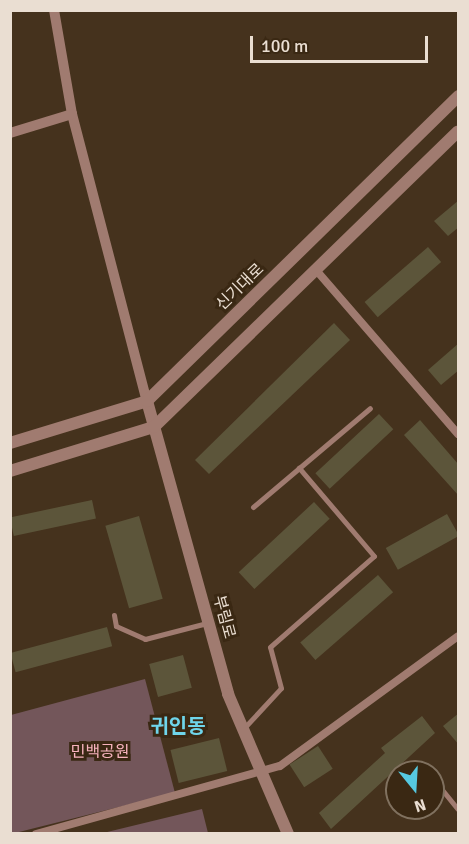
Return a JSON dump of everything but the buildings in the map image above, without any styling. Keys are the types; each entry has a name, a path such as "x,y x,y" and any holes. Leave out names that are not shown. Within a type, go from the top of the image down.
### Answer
{"street":[{"path":"54,10 72,114 147,401"},
{"name":"신기대로","path":"10,443 147,401 459,96"},
{"path":"10,133 72,114"},
{"path":"10,471 154,427 459,130"},
{"path":"316,270 459,434"},
{"name":"부림로","path":"147,401 208,623 243,729 288,834"},
{"path":"36,834 261,774 459,636"}],"lane":[{"path":"253,507 370,408"},
{"path":"243,729 281,688 270,647 374,556 299,468"},
{"path":"114,615 116,626 145,639 208,623"},
{"path":"445,793 459,809"}],"green space":[{"name":"민백공원","path":"145,679 175,793 11,834 11,715"},
{"path":"202,809 208,833 103,833"}],"district":[{"name":"귀인동","path":"178,726"}]}
